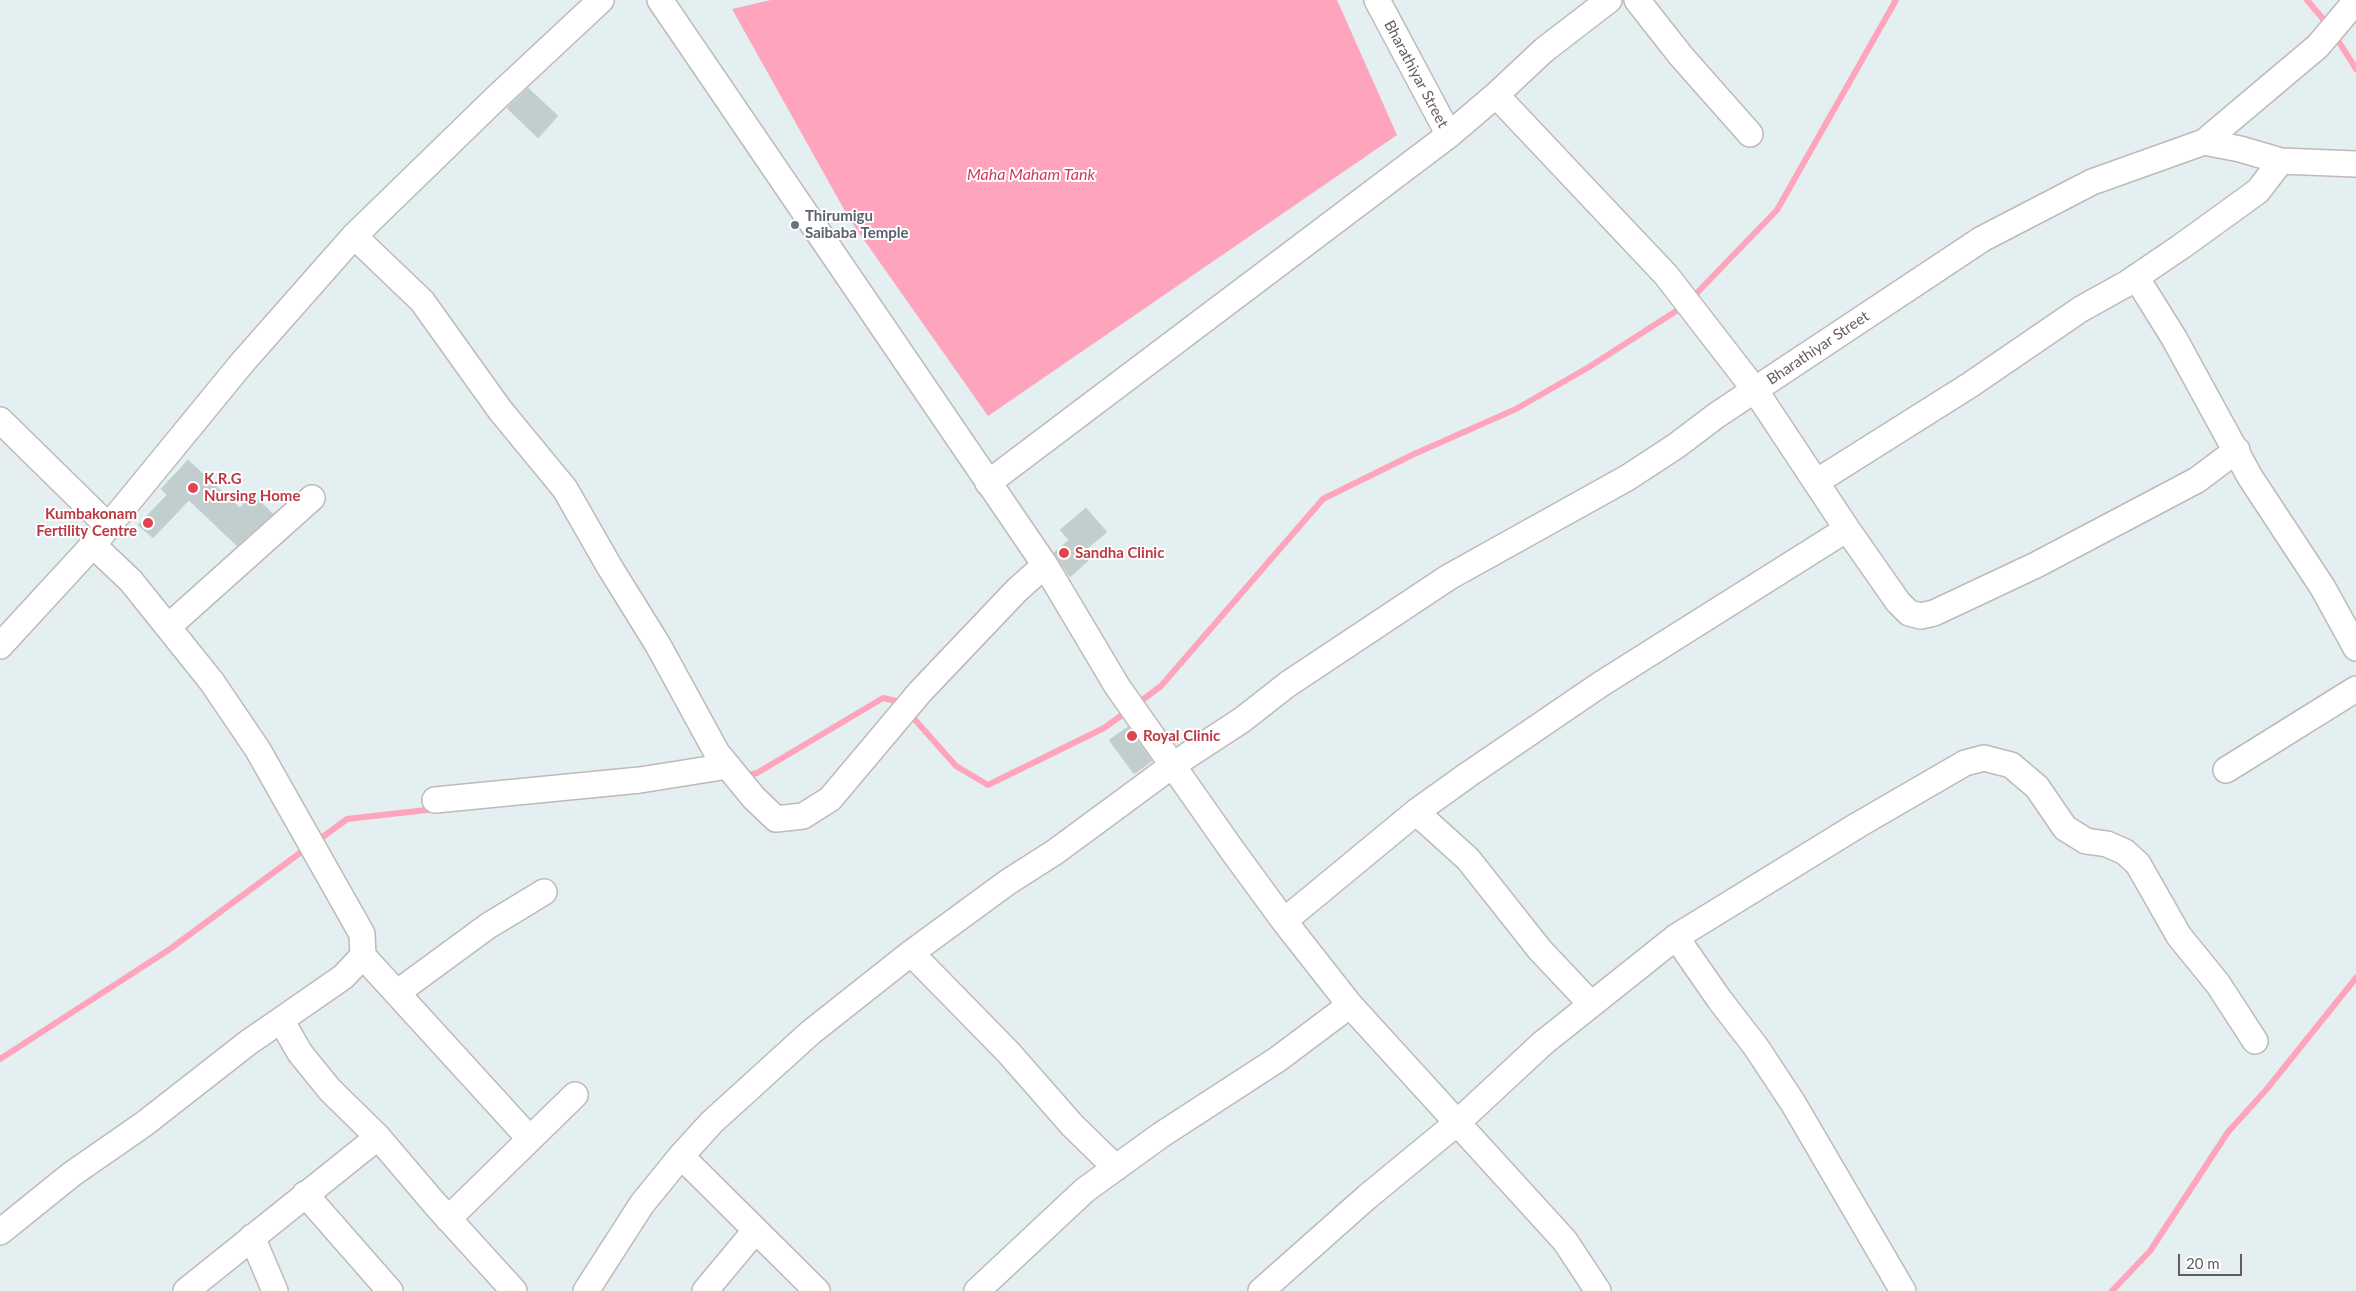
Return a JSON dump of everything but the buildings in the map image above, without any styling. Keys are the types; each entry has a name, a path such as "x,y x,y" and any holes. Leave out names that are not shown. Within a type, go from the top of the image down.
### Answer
{"street":[{"path":"5,632 100,535 242,363 354,236 496,98 601,0"},
{"path":"660,0 1045,565 1117,686 1142,723 1284,921 1350,1004 1565,1241 1598,1291"},
{"name":"Bharathiyar Street","path":"1377,0 1449,135 1496,95 1666,275 1755,390 1982,240 2092,182 2204,142"},
{"path":"1496,95 1544,50 1609,0"},
{"path":"1637,0 1750,134"},
{"path":"2204,142 2318,46 2349,8"},
{"path":"988,483 1449,135"},
{"path":"2204,142 2240,149 2281,161 2356,164"},
{"path":"1816,482 1970,384 2082,309 2136,277 2258,191 2281,161"},
{"path":"354,236 422,301 500,410 564,489 658,645 722,760 754,798 776,819 803,816 830,799 920,692 1017,590 1045,565"},
{"path":"2136,277 2174,338 2237,450 2250,477 2323,588 2356,648"},
{"path":"589,1290 642,1204 681,1156 712,1122 750,1085 810,1033 911,953 1008,882 1055,852 1173,765 1242,720 1288,684 1449,577 1627,478 1755,390 1898,602 1909,613 1921,616 1934,613 2036,565 2197,480 2237,450"},
{"path":"0,420 100,535 131,581 212,682 258,750 325,865 362,934 362,956 342,977 249,1042 144,1124 72,1174 0,1232"},
{"path":"169,626 312,498"},
{"path":"1284,921 1416,812 1477,768 1593,689 1847,529"},
{"path":"2226,770 2356,689"},
{"path":"1261,1291 1367,1197 1458,1122 1543,1042 1676,937 1858,824 1965,763 1984,758 2011,765 2037,786 2065,828 2086,841 2108,844 2125,852 2138,864 2179,936 2218,984 2255,1041"},
{"path":"435,800 640,780 722,760"},
{"path":"1416,812 1468,859 1540,950 1591,1004"},
{"path":"398,992 488,926 544,892"},
{"path":"1676,937 1756,1047 1793,1103 1903,1291"},
{"path":"911,953 1008,1052 1072,1125 1116,1168"},
{"path":"362,956 398,992 530,1139"},
{"path":"977,1291 1085,1190 1278,1059 1350,1004"},
{"path":"281,1020 300,1053 330,1090 378,1137 448,1219 514,1291"},
{"path":"448,1219 576,1095"},
{"path":"186,1291 252,1236 378,1137"},
{"path":"681,1156 817,1291"},
{"path":"305,1194 390,1291"},
{"path":"705,1291 755,1231"},
{"path":"252,1236 275,1291"}],"water":[{"name":"Maha Maham Tank","path":"771,0 1337,0 1397,135 988,416 850,220 732,9"}],"waterway":[{"path":"1691,299 1777,210 1896,0"},
{"path":"2307,0 2329,26"},
{"path":"2334,34 2356,69"},
{"path":"1137,704 1161,686 1323,499 1412,455 1516,409 1589,367 1684,306"},
{"path":"744,776 757,773 883,698 900,702 903,706"},
{"path":"909,713 956,766 988,785 1104,728 1129,710"},
{"path":"316,842 347,819 435,809"},
{"path":"0,1059 170,949 308,847"},
{"path":"2112,1291 2150,1251 2228,1132 2266,1090 2356,978"}],"place":[{"name":"Thirumigu Saibaba Temple","path":"795,225"},
{"name":"K.R.G Nursing Home","path":"193,488"},
{"name":"Kumbakonam Fertility Centre","path":"148,523"},
{"name":"Sandha Clinic","path":"1064,553"},
{"name":"Royal Clinic","path":"1132,736"}]}
